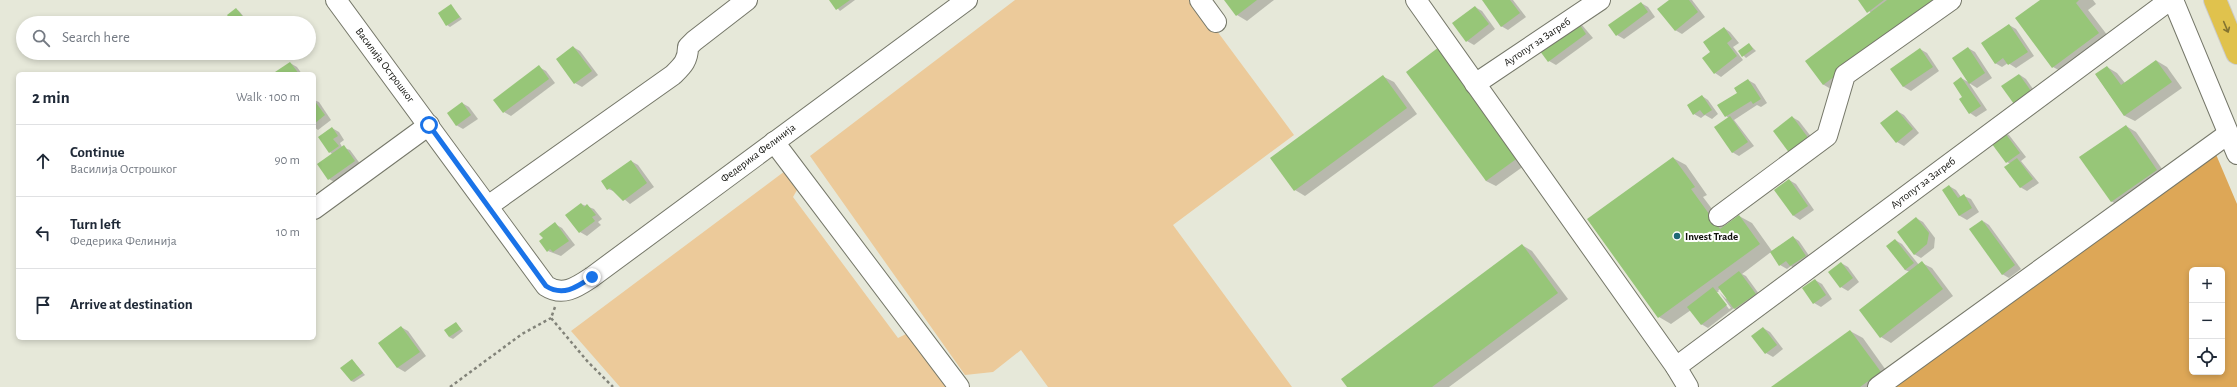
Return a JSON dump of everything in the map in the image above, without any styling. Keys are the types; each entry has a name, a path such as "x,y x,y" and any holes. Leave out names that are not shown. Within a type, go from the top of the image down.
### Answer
{"highway":[{"path":"2215,0 2237,53"}],"street":[{"name":"Василија Острошког","path":"336,0 488,206 554,289"},
{"path":"488,206 673,75 683,66 688,57 688,47 747,0"},
{"name":"Федерика Фелинија","path":"554,289 572,289 592,277 966,0"},
{"path":"1200,0 1216,22"},
{"path":"1416,0 1676,367 1688,387"},
{"name":"Аутопут за Загреб","path":"1475,84 1600,0"},
{"path":"1719,216 1827,136 1845,75 1951,0"},
{"name":"Аутопут за Загреб","path":"1676,367 2172,0 2237,154"},
{"path":"316,208 429,125"},
{"path":"1878,387 2228,134"},
{"path":"774,142 959,387"}],"path":[{"path":"554,289 551,318 588,362 613,387"},
{"path":"450,387 522,334 551,318"}],"shaded area":[{"path":"1015,0 1194,0 1294,135 1173,225 1292,387 1048,387 1021,350 993,372 965,375 810,156"},
{"path":"2212,145 2237,204 2237,387 1887,387"},
{"path":"785,171 797,190 793,197 898,338 908,333 948,387 620,387 571,331"}],"building":[{"path":"829,0 850,0 836,10"},
{"path":"1224,0 1257,0 1236,16"},
{"path":"1482,0 1510,0 1520,13 1501,27"},
{"path":"1669,0 1689,0 1698,12 1675,31 1657,9"},
{"path":"1858,0 1884,0 1867,13"},
{"path":"1887,0 1938,0 1823,85 1805,61"},
{"path":"2040,0 2079,0 2076,3 2099,33 2052,68 2015,18"},
{"path":"1641,2 1648,12 1616,36 1608,25"},
{"path":"451,4 460,17 446,26 438,13"},
{"path":"1475,6 1489,24 1466,42 1452,23"},
{"path":"236,8 242,16 228,16 227,15"},
{"path":"1576,19 1586,34 1548,62 1537,47"},
{"path":"2009,24 2028,52 2008,65 2003,58 1995,64 1981,43"},
{"path":"1724,27 1732,39 1727,43 1737,56 1714,74 1702,58 1710,52 1703,42"},
{"path":"1749,43 1753,49 1742,57 1738,51"},
{"path":"573,46 592,71 574,84 556,59"},
{"path":"1439,47 1519,157 1486,181 1406,72"},
{"path":"1968,47 1985,73 1969,84 1952,58"},
{"path":"1920,48 1933,67 1903,87 1890,69"},
{"path":"2156,60 2172,82 2124,116 2095,74 2107,66 2121,85"},
{"path":"290,62 298,72 275,72"},
{"path":"539,65 549,79 503,113 493,100"},
{"path":"2019,74 2031,91 2014,104 2001,86"},
{"path":"1383,75 1407,108 1294,191 1270,158"},
{"path":"1961,77 1981,106 1969,114 1959,99 1962,97 1953,83"},
{"path":"1748,79 1761,99 1753,104 1751,101 1725,117 1717,105 1737,93 1734,88"},
{"path":"1702,95 1712,110 1704,115 1700,110 1693,115 1687,105"},
{"path":"462,102 471,115 456,126 447,113"},
{"path":"316,103 325,115 316,122"},
{"path":"1897,110 1913,129 1896,143 1880,123"},
{"path":"1730,116 1748,142 1732,153 1714,127"},
{"path":"1792,116 1809,139 1790,154 1773,131"},
{"path":"2126,125 2157,170 2111,202 2079,157"},
{"path":"332,127 338,136 333,139 339,146 329,153 318,137"},
{"path":"2002,129 2020,153 2006,163 1989,140"},
{"path":"344,145 355,161 328,180 317,164"},
{"path":"1673,157 1695,187 1691,189 1720,229 1739,215 1760,244 1658,318 1587,219"},
{"path":"2017,158 2033,179 2020,188 2004,167"},
{"path":"631,160 647,183 623,201 610,188 607,190 601,181"},
{"path":"1789,179 1808,206 1793,216 1774,190"},
{"path":"1949,185 1958,198 1964,194 1972,208 1959,216 1942,190"},
{"path":"581,203 584,207 587,204 596,215 592,217 595,221 579,233 565,215"},
{"path":"1916,217 1929,233 1927,244 1914,255 1897,232"},
{"path":"1982,220 2015,265 2002,275 1969,229"},
{"path":"555,222 569,241 553,252 550,249 547,252 539,241 543,238 539,234"},
{"path":"1793,236 1806,256 1790,266 1786,261 1779,266 1770,252"},
{"path":"1895,239 1914,263 1905,270 1886,246"},
{"path":"1522,244 1558,293 1432,387 1347,387 1341,379"},
{"path":"1922,261 1943,289 1880,338 1859,310"},
{"path":"1841,262 1853,278 1840,288 1828,272"},
{"path":"1739,271 1756,294 1734,309 1718,287"},
{"path":"1815,279 1826,295 1813,304 1802,288"},
{"path":"1713,287 1727,305 1701,325 1687,307"},
{"path":"456,322 461,329 449,337 444,330"},
{"path":"401,326 420,352 397,368 378,343"},
{"path":"1763,327 1777,345 1765,354 1751,336"},
{"path":"1850,330 1881,372 1860,387 1771,387"},
{"path":"352,359 363,373 351,381 340,368"}],"place":[{"name":"Invest Trade","path":"1677,236"}],"route":[{"path":"429,125 546,286 553,291 561,292 572,289 592,277"}]}
